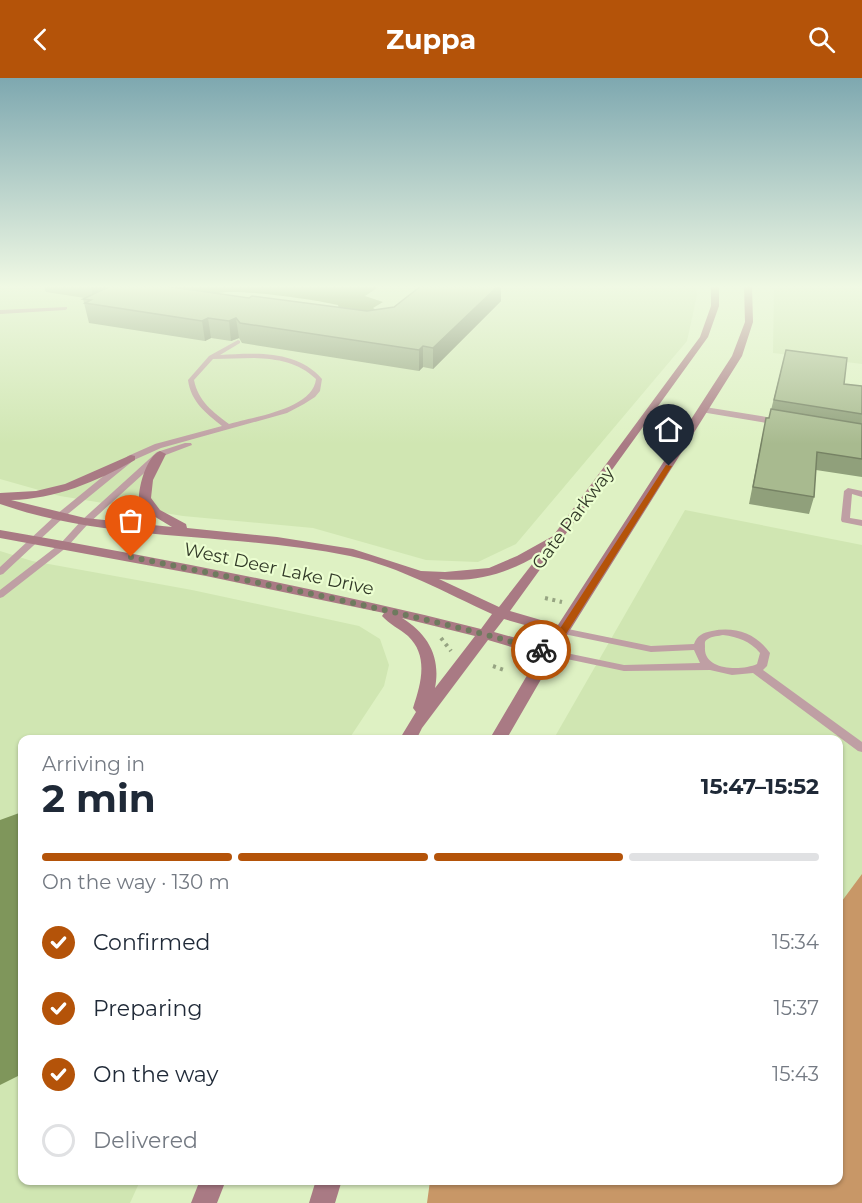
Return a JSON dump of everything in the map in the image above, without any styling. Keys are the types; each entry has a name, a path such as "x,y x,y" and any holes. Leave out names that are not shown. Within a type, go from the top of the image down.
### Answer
{"main road":[{"name":"Gate Parkway","path":"410,735 562,533 703,338"},
{"path":"500,735 547,652 563,632 705,410 745,338"},
{"path":"160,454 143,490 146,503 157,515 193,532"},
{"path":"0,498 75,486 131,458"},
{"name":"West Deer Lake Drive","path":"0,498 85,522 277,541 353,553 409,571 501,613 563,632"},
{"path":"409,571 448,577 497,570 520,562 562,533"},
{"name":"West Deer Lake Drive","path":"0,534 374,607 547,652"},
{"path":"374,607 406,625 422,643 429,662 430,686 415,725"},
{"path":"204,1203 211,1185"},
{"path":"322,1203 327,1185"}],"street":[{"path":"705,410 796,425"}],"lane":[{"path":"230,428 202,406 192,391 191,380 211,357 238,342"},
{"path":"0,595 64,545 85,522 160,454 284,411 302,403 317,392 318,379 307,367 275,357 211,357"},
{"path":"0,572 60,516 131,458 158,446 230,428"},
{"path":"862,494 848,491 845,520 862,523"},
{"path":"563,632 651,649 698,647"},
{"path":"713,633 734,633 761,646 765,653 762,666 756,670 735,673 713,666 704,660 698,647 700,641 713,633"},
{"path":"547,652 624,668 713,666"},
{"path":"756,670 862,748"}],"path":[{"path":"545,598 563,603"},
{"path":"441,638 452,652"},
{"path":"493,666 507,671"}],"shaded area":[{"path":"0,338 688,338 516,544 478,562 426,560 313,528 183,516 60,496 0,479"},
{"path":"773,338 862,338 862,364 773,353"},
{"path":"685,510 862,545 862,1095 843,1099 843,735 556,735"},
{"path":"0,551 32,561 192,590 359,626 380,639 389,665 384,686 352,735 18,735 18,1185 138,1185 130,1203 0,1203"},
{"path":"18,813 18,1076 0,1085 0,820"},
{"path":"862,874 862,1203 427,1203 429,1185 843,1185 843,900"}],"building":[{"path":"343,338 443,338 433,348 423,346 419,350"},
{"path":"786,350 847,358 844,384 862,386 862,414 774,400"},
{"path":"771,409 862,424 862,459 817,452 814,497 753,487 766,418 769,418"}],"way so far":[{"path":"131,557 374,607 541,650"}],"route":[{"path":"541,650 547,652 563,632 669,466"}]}
